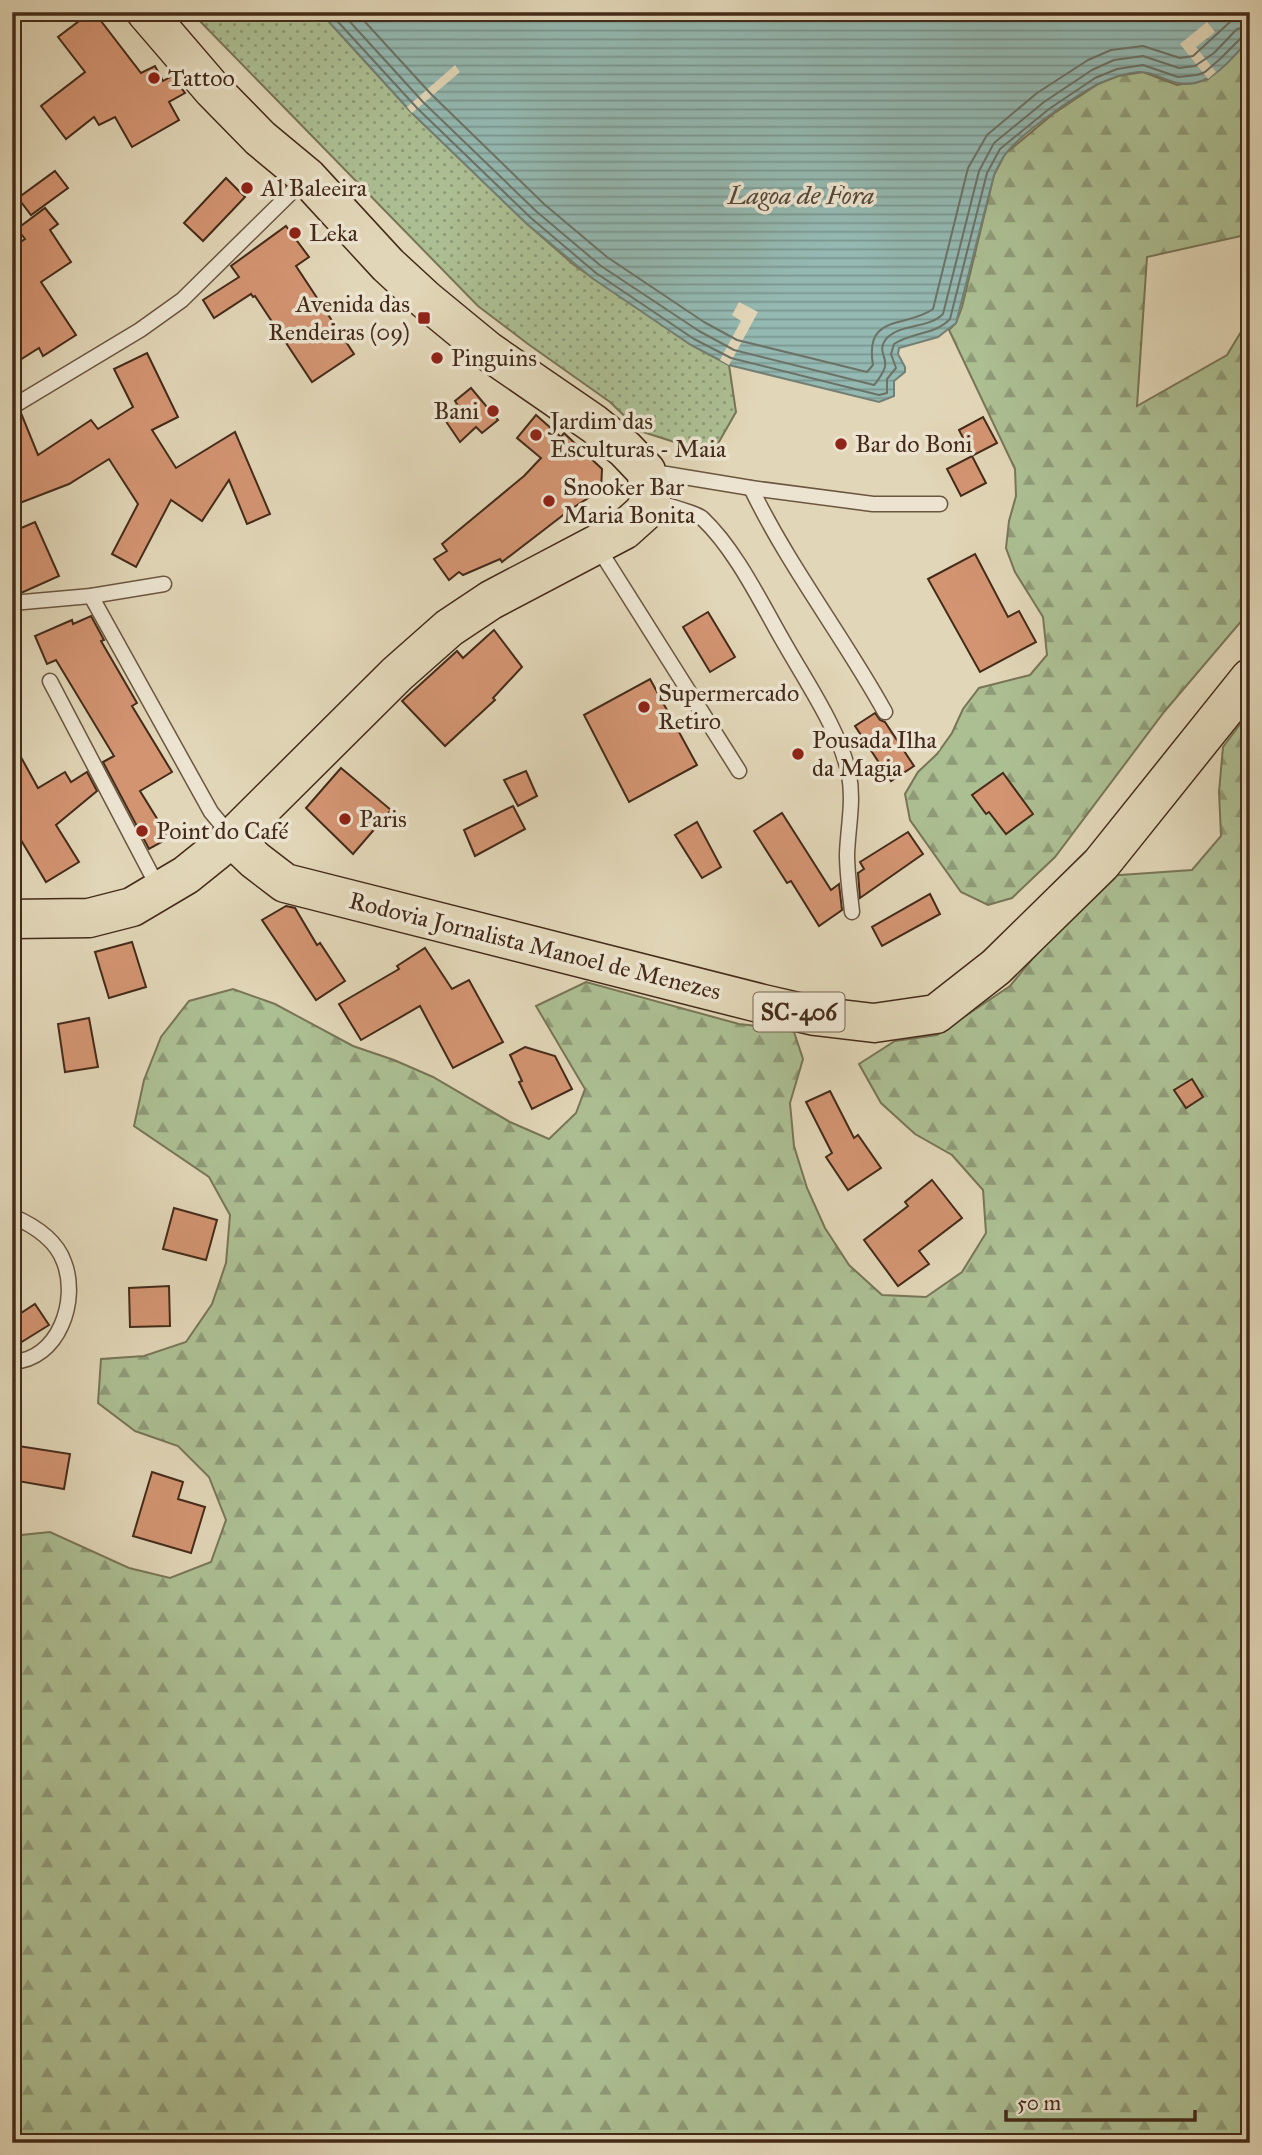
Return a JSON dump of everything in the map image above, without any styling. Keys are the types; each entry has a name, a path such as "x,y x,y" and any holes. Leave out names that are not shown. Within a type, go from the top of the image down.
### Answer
{"main road":[{"path":"12,919 89,918 132,907 186,875 232,838 397,674 449,628 491,600 624,530 643,513 649,485 625,449 488,351 388,265 307,177 260,138 213,90 146,12"},
{"name":"Rodovia Jornalista Manoel de Menezes","path":"232,838 285,883 815,1016 874,1024 936,1014 996,967 1101,864 1250,678"}],"lane":[{"path":"12,407 140,330 182,300 307,177"},
{"path":"649,485 751,488 873,504 940,504"},
{"path":"649,485 669,508 699,515 715,532 759,599 839,744 849,774 852,808 847,857 852,912"},
{"path":"751,488 769,526 864,673 885,712"},
{"path":"597,545 739,771"},
{"path":"12,603 91,596 164,584"},
{"path":"91,596 211,812 232,838"},
{"path":"50,681 159,890"},
{"path":"12,1216 42,1231 64,1259 71,1291 65,1320 49,1345 25,1362 12,1362"}],"green space":[{"path":"191,12 320,12 412,113 526,223 574,265 691,345 729,365 736,412 712,454 640,431 610,402 478,306"},
{"path":"1250,39 1250,160 1245,164 1243,191 1250,200 1250,234 1147,257 1137,406 1227,355 1250,317 1250,611 1164,712 1055,857 1012,898 988,905 961,892 910,820 905,794 918,772 937,754 952,733 963,709 979,688 1030,675 1047,655 1043,617 1015,572 1006,548 1009,521 1016,496 1015,469 949,330 956,323 962,307 994,175 1005,154 1053,114 1098,84 1118,76 1143,72 1177,85 1208,79"},
{"path":"1250,711 1250,2143 18,2143 12,2140 12,1536 50,1532 129,1568 170,1578 211,1562 226,1520 209,1477 178,1446 135,1431 98,1403 101,1359 144,1356 186,1342 212,1304 226,1263 230,1215 209,1177 134,1126 144,1080 161,1037 189,1001 233,989 275,1004 353,1046 433,1077 510,1122 549,1139 576,1113 585,1089 536,1006 586,982 739,1024 794,1032 803,1059 790,1103 794,1146 807,1188 825,1228 849,1265 882,1295 926,1297 962,1272 986,1233 983,1190 952,1155 915,1134 881,1103 859,1064 895,1041 937,1035 1010,986 1073,910 1106,876 1192,870 1221,836 1219,792 1223,747"}],"water":[{"name":"Lagoa de Fora","path":"320,12 1250,12 1250,39 1218,71 1195,83 1177,83 1139,72 1098,84 1047,117 1011,147 994,175 956,323 938,337 899,348 898,354 905,372 894,381 894,396 879,402 729,365 691,345 592,278 526,223 412,113"}],"pier":[{"path":"1207,22 1215,32 1196,47 1216,72 1208,79 1180,44"},
{"path":"455,65 460,72 412,113 407,107"},
{"path":"739,302 758,312 729,365 720,360 741,321 732,315"}],"building":[{"path":"94,12 141,73 155,66 163,81 172,76 185,93 169,102 179,120 132,147 115,117 99,125 94,117 66,139 41,106 85,72 58,37"},
{"path":"55,171 68,188 31,215 18,198"},
{"path":"226,178 245,197 203,241 184,223"},
{"path":"45,208 58,224 50,230 71,262 41,282 76,335 43,356 39,348 12,365 12,248 25,239 17,229"},
{"path":"286,226 309,257 296,266 354,354 312,382 255,296 251,294 214,318 203,300 239,277 231,266"},
{"path":"147,353 178,417 152,430 176,468 235,432 270,514 247,524 229,480 202,521 171,500 136,567 112,554 138,504 109,459 69,484 12,506 12,417 21,413 38,455 91,420 98,429 133,407 114,369"},
{"path":"471,388 498,420 482,433 476,427 460,442 443,417 457,404 455,401"},
{"path":"536,415 561,437 564,433 602,469 601,490 571,509 502,562 500,559 463,575 459,572 449,580 434,559 447,551 442,544 524,476 541,458 517,438"},
{"path":"983,417 997,443 972,456 959,430"},
{"path":"972,456 986,483 961,496 947,469"},
{"path":"35,522 59,576 21,593 12,593 12,532"},
{"path":"975,554 1008,617 1019,611 1036,642 980,672 928,579"},
{"path":"708,612 735,657 710,672 683,627"},
{"path":"91,616 104,640 101,641 137,703 132,706 172,772 140,791 169,838 149,849 103,762 114,756 56,660 47,664 35,636 72,620 73,624"},
{"path":"494,630 522,667 493,698 495,700 445,746 402,701 457,651 463,658"},
{"path":"650,679 697,765 629,802 584,715"},
{"path":"875,713 885,722 914,766 891,781 855,726"},
{"path":"12,741 38,788 65,772 71,782 87,772 97,791 56,825 79,862 46,882 12,825"},
{"path":"341,768 391,810 353,854 306,808"},
{"path":"526,771 537,796 518,806 504,780"},
{"path":"1003,773 1033,814 1006,834 972,795"},
{"path":"513,806 525,829 475,856 464,830"},
{"path":"782,813 831,890 839,884 842,910 819,926 791,881 787,883 754,831"},
{"path":"697,822 721,867 702,878 675,835"},
{"path":"908,832 923,854 860,898 858,873 864,869 860,862"},
{"path":"930,894 940,914 882,946 872,927"},
{"path":"286,906 295,908 317,945 320,943 345,981 316,1000 262,920"},
{"path":"132,942 146,987 109,998 95,952"},
{"path":"425,948 452,989 469,980 503,1042 453,1068 420,1006 361,1040 339,1004 399,969 397,966"},
{"path":"89,1018 98,1067 65,1072 58,1024"},
{"path":"525,1047 555,1056 572,1089 532,1109 510,1055"},
{"path":"1192,1079 1203,1097 1186,1108 1174,1090"},
{"path":"830,1091 854,1138 858,1135 881,1168 848,1190 826,1157 832,1153 806,1102"},
{"path":"932,1180 962,1218 919,1251 929,1264 898,1286 864,1240 908,1206 905,1202"},
{"path":"174,1208 217,1220 206,1260 163,1249"},
{"path":"169,1286 170,1326 130,1327 129,1288"},
{"path":"35,1304 49,1325 12,1348 12,1319"},
{"path":"12,1445 70,1454 64,1489 12,1480"},
{"path":"152,1472 183,1482 178,1499 205,1507 191,1553 133,1536"}],"place":[{"name":"Tattoo","path":"154,78"},
{"name":"Al Baleeira","path":"247,188"},
{"name":"Leka","path":"295,233"},
{"name":"Avenida das Rendeiras (09)","path":"424,318"},
{"name":"Pinguins","path":"437,358"},
{"name":"Bani","path":"493,411"},
{"name":"Jardim das Esculturas - Maia","path":"536,435"},
{"name":"Bar do Boni","path":"841,444"},
{"name":"Snooker Bar Maria Bonita","path":"549,501"},
{"name":"Supermercado Retiro","path":"644,707"},
{"name":"Pousada Ilha da Magia","path":"798,754"},
{"name":"Paris","path":"345,819"},
{"name":"Point do Café","path":"142,831"}]}
